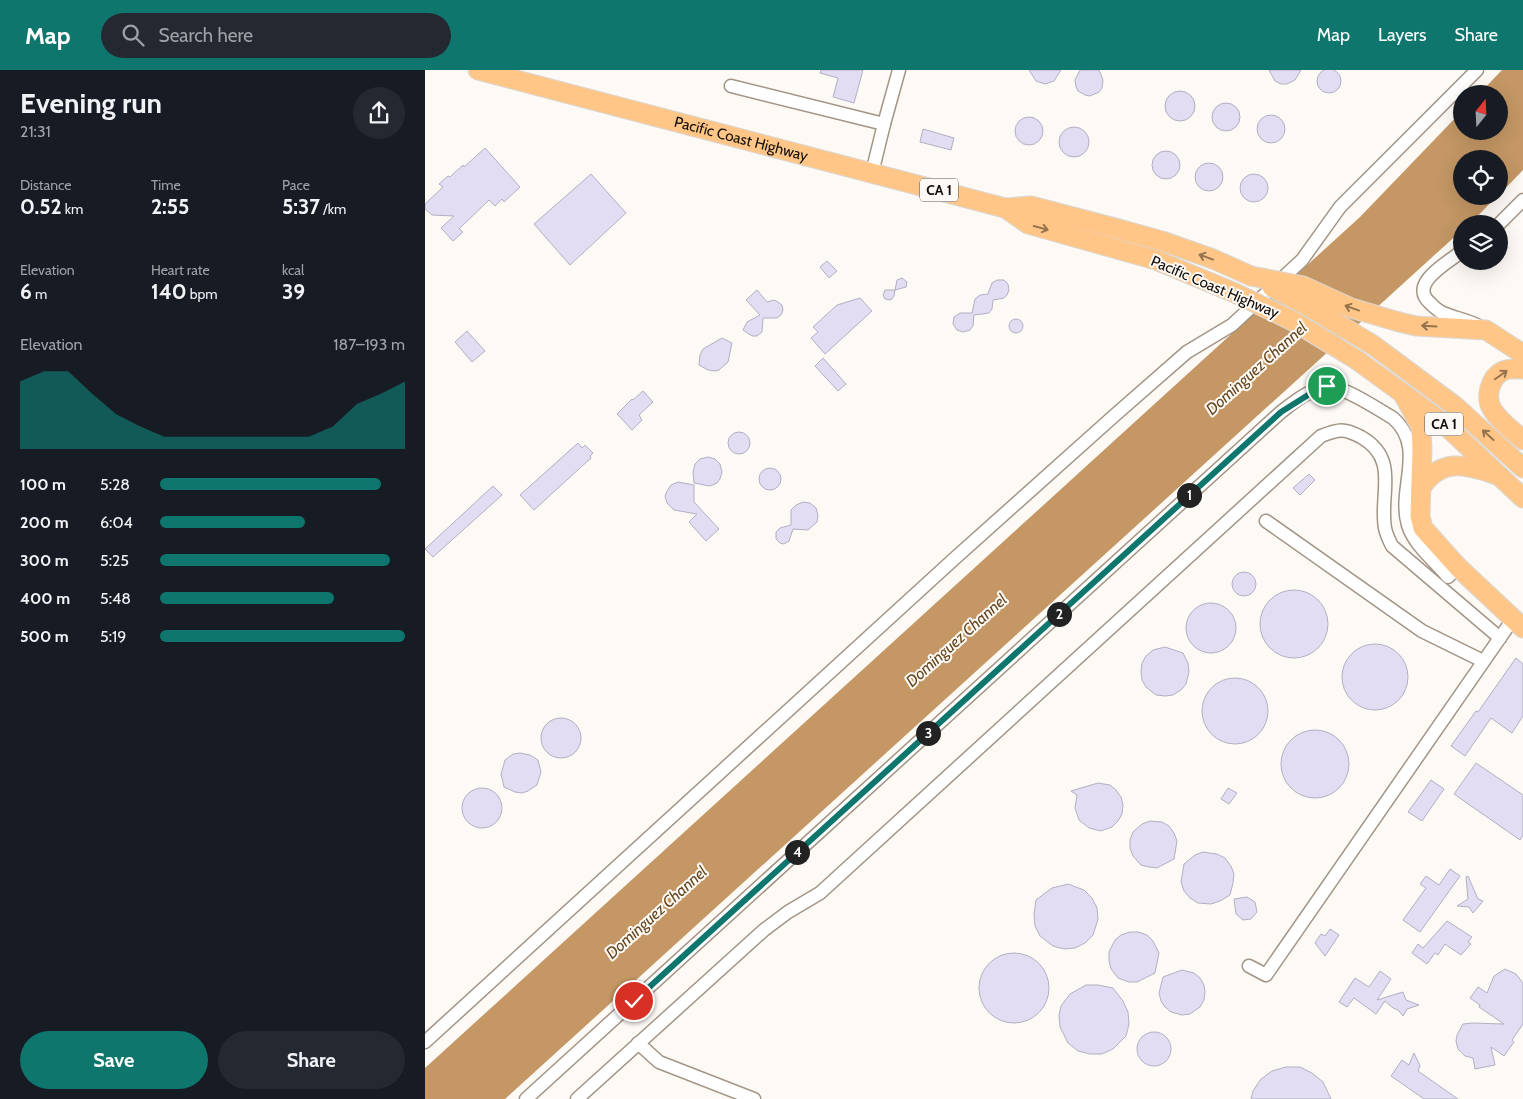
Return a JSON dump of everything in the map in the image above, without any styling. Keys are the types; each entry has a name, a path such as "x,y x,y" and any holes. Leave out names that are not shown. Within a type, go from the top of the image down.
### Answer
{"highway":[{"name":"Pacific Coast Highway","path":"478,70 508,74 1005,208 1031,206 1086,220 1162,241 1213,259 1251,276 1313,309 1373,345 1455,406 1523,468"},
{"name":"Pacific Coast Highway","path":"1005,208 1028,224 1156,260 1235,293 1295,322 1357,360 1442,422 1523,498"},
{"path":"1251,276 1303,286 1351,308 1416,326 1486,330 1523,354"},
{"path":"1523,369 1509,370 1497,375 1491,384 1489,400 1493,410 1523,440"},
{"path":"1403,394 1421,427 1423,450 1420,516 1423,528 1459,567 1518,623"},
{"path":"1421,488 1428,476 1453,466 1471,466 1499,475"}],"lane":[{"path":"872,173 899,70"},
{"path":"425,1042 954,559 1115,415 1187,352 1231,325 1246,312 1302,260 1340,207 1477,70"},
{"path":"731,86 884,124"},
{"path":"1508,215 1523,200"},
{"path":"1453,258 1432,274 1424,287 1424,294 1427,300 1441,312 1469,321 1486,330"},
{"path":"526,1099 1281,412 1304,397 1327,386 1340,388 1393,418 1398,423 1405,432 1410,447 1405,504 1409,527 1422,547 1448,576 1459,567"},
{"path":"577,1099 764,930 788,912 820,893 1321,436 1339,429 1354,433 1372,444 1383,458 1385,528 1391,546 1500,638"},
{"path":"1265,521 1422,631 1483,661"},
{"path":"1249,966 1266,975 1483,661 1500,638 1518,623"},
{"path":"638,1043 659,1062 747,1098"}],"water":[{"name":"Dominguez Channel","path":"1502,70 1523,70 1523,170 1508,186 1508,150 1453,150 1453,205 1488,205 1479,215 1453,215 1453,238 505,1099 425,1099 425,1068 1360,217 1453,120 1453,140 1508,140 1508,85 1488,85"}],"building":[{"path":"1329,69 1337,73 1341,81 1337,89 1329,93 1321,89 1317,81 1321,73"},
{"path":"821,70 863,70 854,103 833,97 838,78 820,73"},
{"path":"1029,70 1061,70 1054,81 1045,84 1036,81"},
{"path":"1080,70 1099,70 1103,80 1102,88 1099,92 1090,96 1078,91 1075,80"},
{"path":"1269,70 1301,70 1295,80 1287,84 1281,84 1275,81"},
{"path":"1180,91 1186,92 1194,100 1194,112 1186,120 1180,121 1174,120 1166,112 1165,106 1166,100 1174,92"},
{"path":"1226,103 1236,107 1240,117 1236,127 1226,131 1216,127 1212,117 1216,107"},
{"path":"1271,115 1281,119 1285,129 1281,139 1271,143 1261,139 1257,129 1261,119"},
{"path":"1029,117 1039,121 1043,131 1039,141 1029,145 1019,141 1015,131 1019,121"},
{"path":"1074,127 1084,132 1089,142 1084,152 1074,157 1064,152 1059,142 1064,132"},
{"path":"923,129 954,138 951,150 920,142"},
{"path":"485,148 520,187 504,202 502,199 495,206 489,200 459,229 463,232 453,241 441,228 454,216 432,215 425,209 425,204 443,187 439,184 463,165 464,167"},
{"path":"1166,151 1176,155 1180,165 1176,175 1166,179 1156,175 1152,165 1156,155"},
{"path":"1209,163 1219,167 1223,177 1219,187 1209,191 1199,187 1195,177 1199,167"},
{"path":"591,174 626,213 570,265 534,224"},
{"path":"1254,174 1264,178 1268,188 1264,198 1254,202 1244,198 1240,188 1244,178"},
{"path":"827,261 837,271 829,278 820,267"},
{"path":"902,278 907,282 906,287 895,290 897,280"},
{"path":"997,280 1004,280 1008,284 1009,290 1007,295 1004,298 993,300 992,309 989,313 974,315 973,326 970,330 963,332 957,330 953,324 954,317 960,313 972,313 975,299 980,295 988,294 992,283"},
{"path":"757,290 767,302 774,300 778,302 782,305 783,310 777,318 763,318 762,332 757,336 752,336 743,330 747,322 760,315 746,300"},
{"path":"885,290 895,290 891,300 885,299 883,295"},
{"path":"860,298 872,311 825,354 811,338 818,332 813,327 837,305"},
{"path":"1016,319 1021,321 1023,326 1021,331 1016,333 1011,331 1009,326 1011,321"},
{"path":"467,331 485,351 472,362 455,342"},
{"path":"722,338 732,343 728,362 715,371 708,370 699,365 703,349"},
{"path":"823,358 846,384 838,391 815,366"},
{"path":"643,391 653,402 639,415 642,420 632,430 617,414"},
{"path":"735,432 743,432 750,439 750,447 743,454 735,454 728,447 728,439"},
{"path":"578,443 582,448 585,445 593,453 590,456 591,458 534,510 520,495"},
{"path":"708,457 715,459 720,464 722,472 720,479 717,483 710,486 694,483 693,472 695,464 700,459"},
{"path":"770,468 778,471 781,479 778,487 770,490 762,487 759,479 762,471"},
{"path":"1309,474 1315,480 1300,495 1293,488"},
{"path":"678,482 694,485 694,502 719,529 706,541 689,522 697,514 674,510 667,503 665,496 667,491 671,485"},
{"path":"493,486 502,495 433,557 425,549"},
{"path":"803,502 810,503 816,508 817,522 808,530 793,529 789,541 784,544 780,543 776,539 776,532 780,528 791,525 791,510"},
{"path":"1244,572 1252,576 1256,584 1252,592 1244,596 1236,592 1232,584 1236,576"},
{"path":"1294,590 1307,593 1318,600 1325,611 1328,624 1325,637 1318,648 1307,655 1294,658 1281,655 1270,648 1263,637 1260,624 1263,611 1270,600 1281,593"},
{"path":"1211,603 1221,605 1229,610 1234,618 1236,628 1234,638 1229,646 1221,651 1211,653 1201,651 1193,646 1188,638 1186,628 1188,618 1193,610 1201,605"},
{"path":"1375,644 1388,647 1398,654 1405,664 1408,677 1405,690 1398,700 1388,707 1375,710 1362,707 1352,700 1345,690 1342,677 1345,664 1352,654 1362,647"},
{"path":"1165,647 1183,653 1188,663 1189,672 1186,684 1181,690 1173,695 1165,696 1156,695 1146,687 1142,680 1141,671 1142,663 1146,656 1153,650"},
{"path":"1516,658 1523,664 1523,716 1512,733 1491,718 1465,756 1451,746 1476,711 1478,712"},
{"path":"1228,678 1242,678 1254,683 1263,692 1268,704 1266,724 1259,735 1242,744 1228,744 1216,739 1207,730 1202,718 1202,704 1207,692 1216,683"},
{"path":"561,718 575,724 581,738 575,752 561,758 547,752 541,738 547,724"},
{"path":"1315,730 1328,733 1339,740 1346,751 1349,764 1346,777 1339,788 1328,795 1315,798 1302,795 1291,788 1284,777 1281,764 1284,751 1291,740 1302,733"},
{"path":"513,754 530,755 538,760 541,772 537,785 522,793 504,787 501,774 505,760"},
{"path":"1476,763 1523,795 1523,835 1520,840 1454,794"},
{"path":"1431,780 1444,789 1422,821 1408,812"},
{"path":"1098,783 1110,785 1116,790 1121,797 1123,805 1122,814 1118,821 1112,827 1101,831 1089,828 1079,820 1075,808 1077,795 1071,791"},
{"path":"482,788 496,794 502,808 496,822 482,828 468,822 462,808 468,794"},
{"path":"1228,788 1237,793 1229,804 1221,799"},
{"path":"1150,821 1162,822 1169,826 1177,841 1174,859 1157,868 1141,865 1133,856 1130,848 1133,832 1142,824"},
{"path":"1203,852 1217,854 1225,858 1234,874 1230,895 1211,904 1198,903 1190,898 1184,891 1181,882 1184,864 1195,855"},
{"path":"1450,869 1460,876 1420,932 1403,920 1426,888 1420,884 1426,876 1439,885"},
{"path":"1468,876 1478,899 1483,901 1473,913 1469,907 1457,906 1468,899 1466,877"},
{"path":"1068,884 1084,890 1092,898 1097,908 1098,919 1093,935 1085,943 1075,948 1064,949 1053,946 1040,936 1035,926 1034,914 1036,900 1052,888"},
{"path":"1247,897 1255,902 1257,912 1251,919 1243,920 1236,914 1234,899"},
{"path":"1447,921 1472,937 1468,942 1471,944 1461,955 1445,944 1438,955 1435,953 1427,964 1412,953 1418,944 1423,948"},
{"path":"1330,929 1339,935 1325,956 1315,943 1321,934 1325,936"},
{"path":"1130,932 1147,935 1153,941 1159,953 1155,973 1137,982 1129,982 1118,978 1111,969 1109,961 1109,952 1115,940 1121,935"},
{"path":"1014,953 1033,959 1043,969 1049,988 1043,1007 1033,1017 1014,1023 995,1017 985,1007 979,988 985,969 995,959"},
{"path":"1505,969 1516,974 1523,983 1523,1024 1504,1056 1491,1047 1495,1065 1475,1069 1473,1058 1465,1056 1458,1049 1457,1035 1463,1024 1504,1024 1479,1007 1480,1005 1470,998 1478,987 1487,993 1494,976"},
{"path":"1182,970 1194,973 1200,978 1205,992 1204,1000 1200,1007 1190,1014 1182,1015 1171,1012 1165,1007 1159,993 1163,977"},
{"path":"1380,971 1391,979 1377,1000 1403,992 1406,1000 1419,1005 1407,1009 1403,1016 1385,1001 1376,1014 1354,998 1347,1007 1339,1002 1355,978 1369,987"},
{"path":"1086,985 1113,988 1123,1001 1128,1012 1129,1024 1126,1036 1113,1049 1102,1054 1078,1051 1068,1043 1060,1027 1059,1015 1061,1006 1070,994"},
{"path":"1154,1032 1161,1033 1166,1037 1170,1042 1170,1056 1166,1061 1161,1065 1154,1066 1147,1065 1142,1061 1138,1056 1137,1049 1138,1042 1142,1037 1147,1033"},
{"path":"1414,1053 1420,1066 1418,1071 1458,1099 1424,1099 1391,1076 1402,1060 1409,1065"},
{"path":"1286,1067 1300,1067 1312,1073 1323,1082 1331,1099 1251,1099 1253,1091 1261,1079 1272,1071"}],"route":[{"path":"634,1001 1281,412 1316,390 1327,386"}]}
